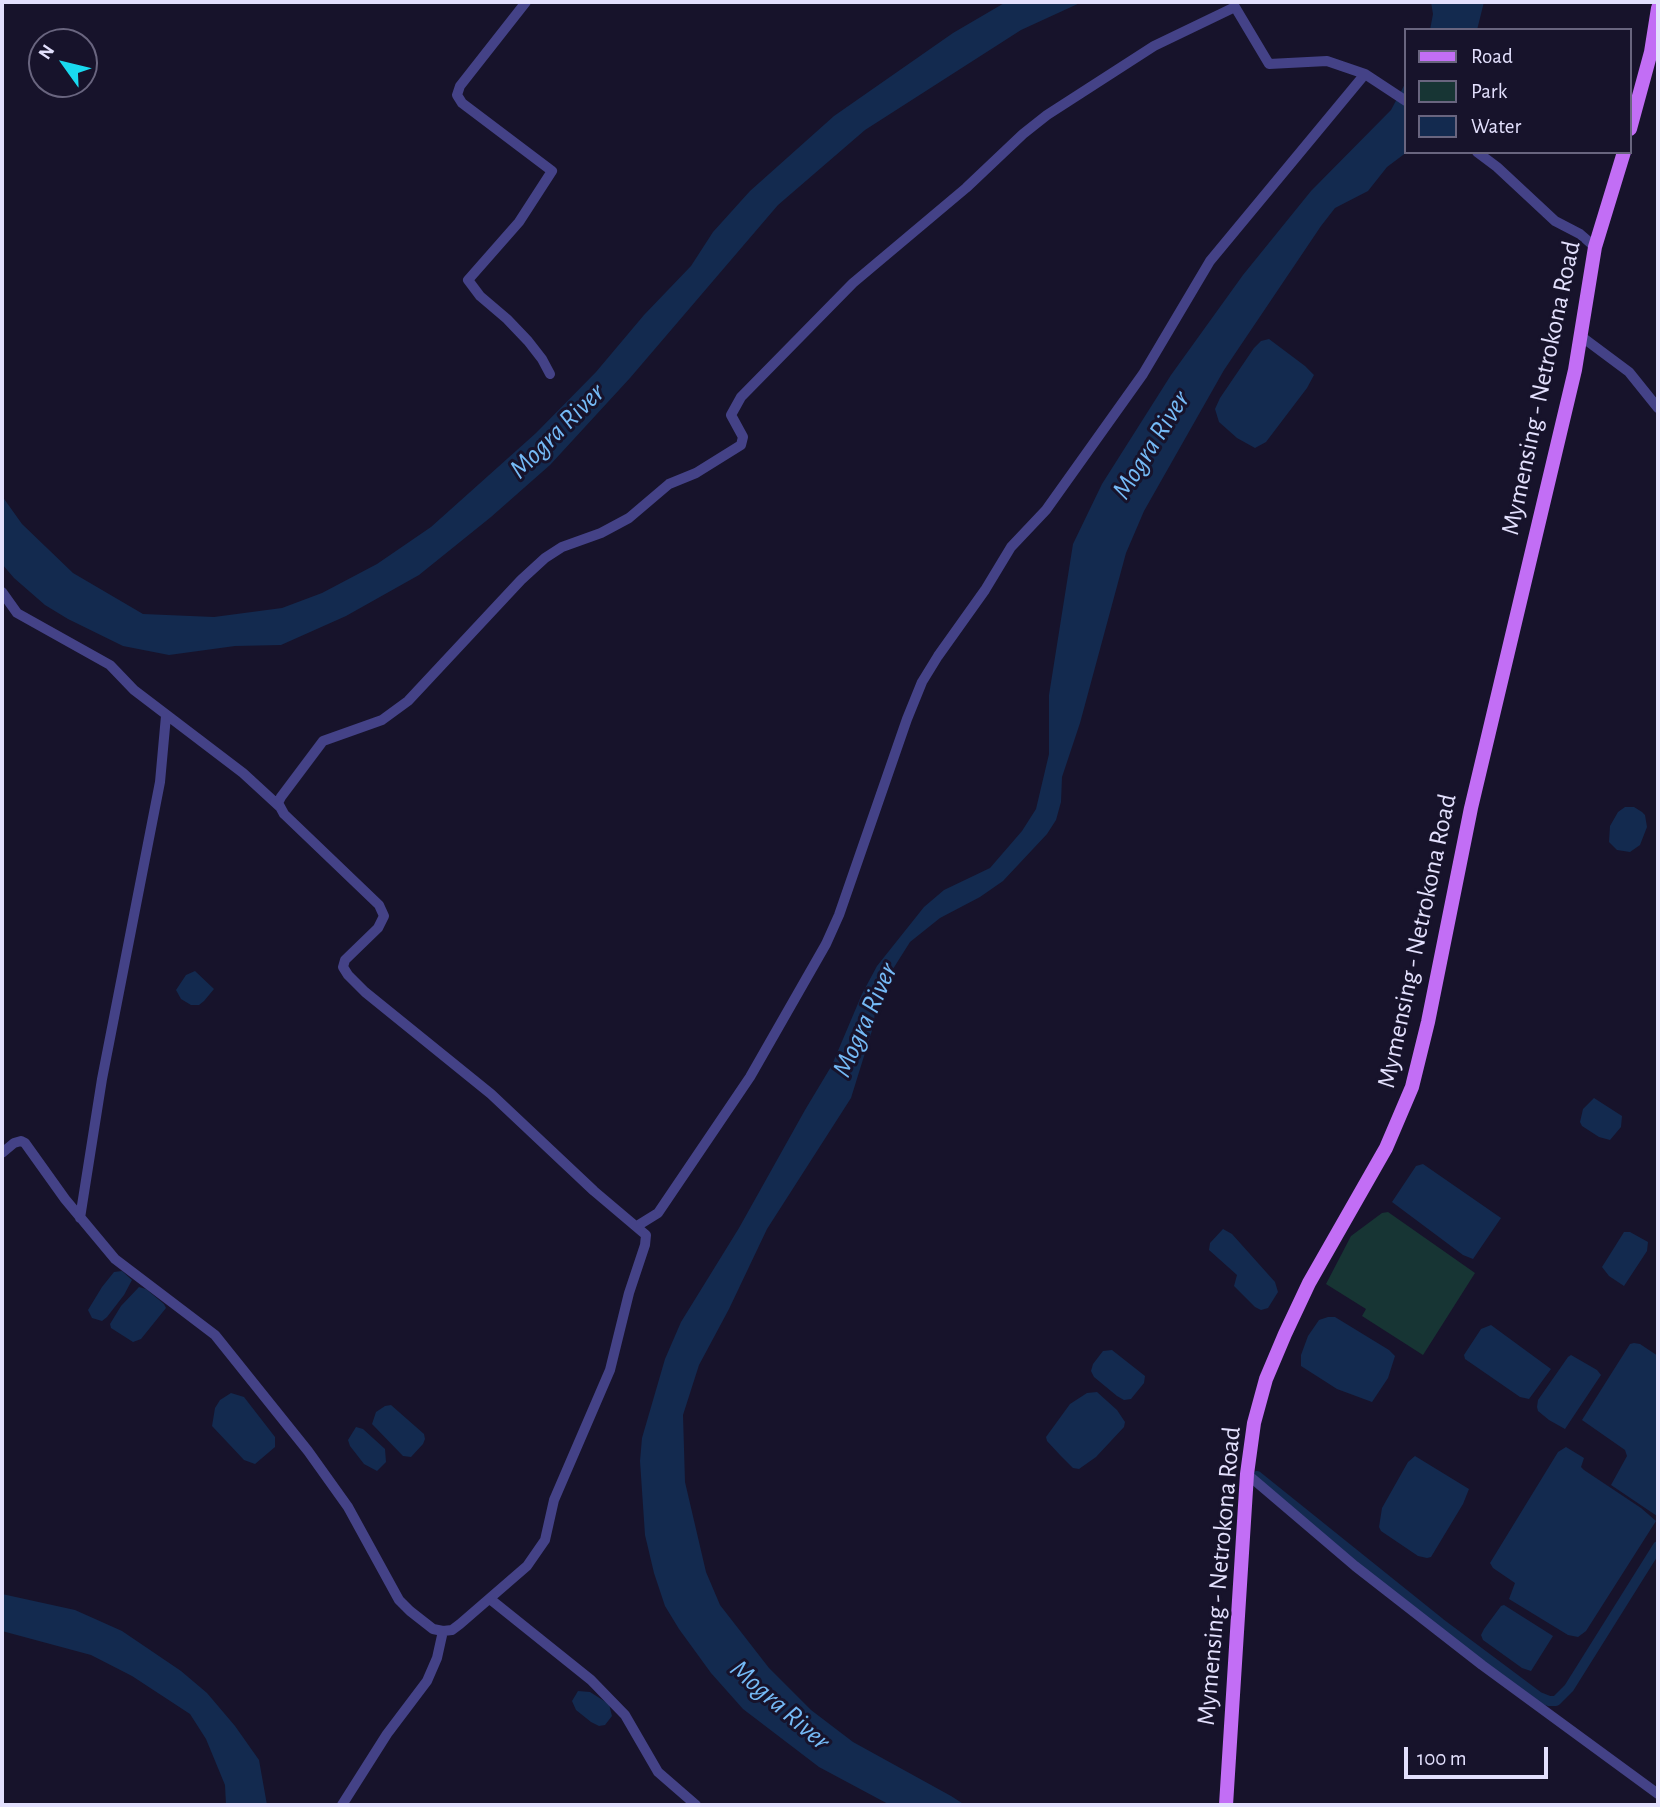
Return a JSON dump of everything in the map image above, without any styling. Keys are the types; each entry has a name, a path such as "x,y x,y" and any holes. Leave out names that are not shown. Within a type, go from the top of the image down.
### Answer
{"main road":[{"path":"1632,123 1651,52 1658,8"},
{"name":"Mymensing - Netrokona Road","path":"1226,1805 1247,1474 1254,1423 1266,1379 1285,1334 1309,1283 1385,1149 1412,1087 1471,808 1582,337 1595,247 1623,154"}],"street":[{"path":"526,2 460,86 457,95 462,103 552,171 519,222 468,280 480,296 528,341 550,374"},
{"path":"279,807 281,797 323,741 382,720 408,701 521,580 545,558 562,547 608,530 629,517 669,484 695,473 741,445 743,436 731,415 741,397 853,283 1047,115 1154,46 1235,7 1269,64 1326,61 1365,74 1404,100"},
{"path":"637,1226 658,1213 743,1088 826,944 839,915 907,719 922,682 938,656 985,590 1011,547 1046,510 1143,374 1210,261 1365,74"},
{"path":"1480,154 1555,221 1580,234 1595,247"},
{"path":"1582,337 1629,372 1658,408"},
{"path":"2,592 17,613 110,665 134,690 166,716 243,773 379,905 384,916 379,928 345,960 343,967 348,975 365,992 491,1094 604,1200 646,1235 610,1370 554,1500 545,1540 527,1566 452,1630 433,1629 422,1622 398,1600 348,1507 308,1451 215,1335 115,1259 80,1218 25,1143 14,1143 2,1153"},
{"path":"80,1218 102,1079 160,782 166,716"},
{"path":"1247,1474 1355,1566 1482,1665 1658,1794"},
{"path":"490,1599 591,1680 625,1715 658,1772 696,1805"},
{"path":"342,1805 387,1734 427,1681 437,1658 443,1631"}],"green space":[{"path":"1388,1212 1475,1273 1423,1355 1362,1316 1366,1309 1326,1284 1351,1236 1382,1213"}],"water":[{"name":"Mogra River","path":"1006,2 1082,2 1021,30 865,130 778,205 630,378 550,465 419,575 346,616 281,645 235,646 169,655 123,646 68,619 45,605 2,564 2,496 22,524 73,573 143,614 214,617 282,608 322,593 377,564 431,527 536,433 596,372 644,315 691,266 713,232 750,191 834,116 953,33"},
{"path":"1431,2 1484,2 1478,28 1430,28 1433,14"},
{"name":"Mogra River","path":"1404,86 1404,154 1387,167 1368,191 1335,208 1321,226 1224,370 1144,511 1126,553 1080,723 1062,777 1061,802 1056,820 1047,834 1003,881 980,897 940,918 910,942 898,961 880,990 875,1005 874,1024 851,1098 767,1229 699,1365 683,1415 685,1482 706,1572 720,1605 769,1668 811,1710 853,1742 965,1805 890,1805 819,1767 743,1709 711,1673 665,1606 645,1535 640,1461 642,1438 665,1359 681,1322 739,1228 832,1065 877,966 924,907 944,890 990,868 1022,831 1036,809 1049,754 1049,695 1073,544 1102,484 1171,375 1243,275 1311,191 1391,110"},
{"path":"1269,339 1314,375 1266,442 1255,448 1237,438 1219,422 1215,409 1254,348 1261,341"},
{"path":"1625,807 1634,807 1642,812 1647,827 1640,845 1630,852 1617,850 1609,842 1610,826 1618,812"},
{"path":"195,971 214,989 199,1005 191,1005 181,999 176,990 186,975"},
{"path":"1594,1098 1622,1116 1621,1127 1610,1140 1599,1137 1580,1122 1583,1109"},
{"path":"1423,1164 1501,1218 1473,1259 1463,1255 1392,1202 1416,1166"},
{"path":"1223,1229 1232,1234 1275,1282 1278,1292 1268,1308 1261,1310 1255,1307 1234,1286 1237,1275 1209,1250 1210,1243"},
{"path":"1624,1232 1630,1232 1648,1242 1647,1251 1624,1286 1609,1276 1602,1267"},
{"path":"122,1271 132,1280 124,1295 102,1321 92,1318 88,1310 102,1287 114,1272"},
{"path":"139,1287 146,1289 166,1308 141,1339 133,1342 111,1328 110,1324 121,1306"},
{"path":"1335,1317 1395,1356 1388,1378 1372,1402 1337,1389 1301,1366 1301,1355 1308,1336 1319,1320"},
{"path":"1491,1325 1551,1369 1529,1399 1520,1397 1465,1359 1464,1355 1481,1329"},
{"path":"1634,1343 1658,1356 1657,1516 1611,1485 1627,1456 1625,1450 1582,1420 1630,1344"},
{"path":"1112,1350 1145,1376 1144,1383 1131,1399 1124,1400 1117,1396 1094,1377 1091,1371 1103,1351"},
{"path":"1571,1355 1601,1375 1565,1429 1549,1420 1537,1407 1538,1400"},
{"path":"1097,1392 1117,1410 1125,1422 1124,1427 1096,1457 1079,1469 1073,1468 1046,1437 1070,1404 1087,1393"},
{"path":"231,1393 244,1397 275,1437 275,1447 255,1464 244,1460 212,1426 215,1408 220,1400"},
{"path":"391,1405 424,1434 423,1444 411,1457 403,1456 372,1424 376,1412"},
{"path":"356,1427 363,1429 385,1449 386,1462 377,1471 364,1464 350,1446 348,1440"},
{"path":"1566,1447 1584,1458 1581,1467 1584,1470 1656,1521 1586,1631 1578,1637 1568,1635 1509,1599 1515,1583 1490,1563 1558,1452"},
{"path":"1415,1456 1469,1489 1431,1557 1427,1558 1418,1556 1379,1527 1382,1508 1408,1462"},
{"path":"2,1594 75,1610 122,1631 181,1671 207,1693 259,1760 267,1805 226,1805 225,1785 206,1739 190,1714 132,1676 91,1655 2,1631"},
{"path":"1504,1605 1553,1636 1531,1671 1522,1668 1483,1640 1481,1635 1484,1629"},
{"path":"578,1691 590,1692 609,1704 612,1716 605,1725 599,1726 591,1722 576,1710 572,1701"}],"waterway":[{"path":"1257,1476 1440,1623 1539,1697 1549,1701 1556,1701 1569,1688 1658,1546"}]}
